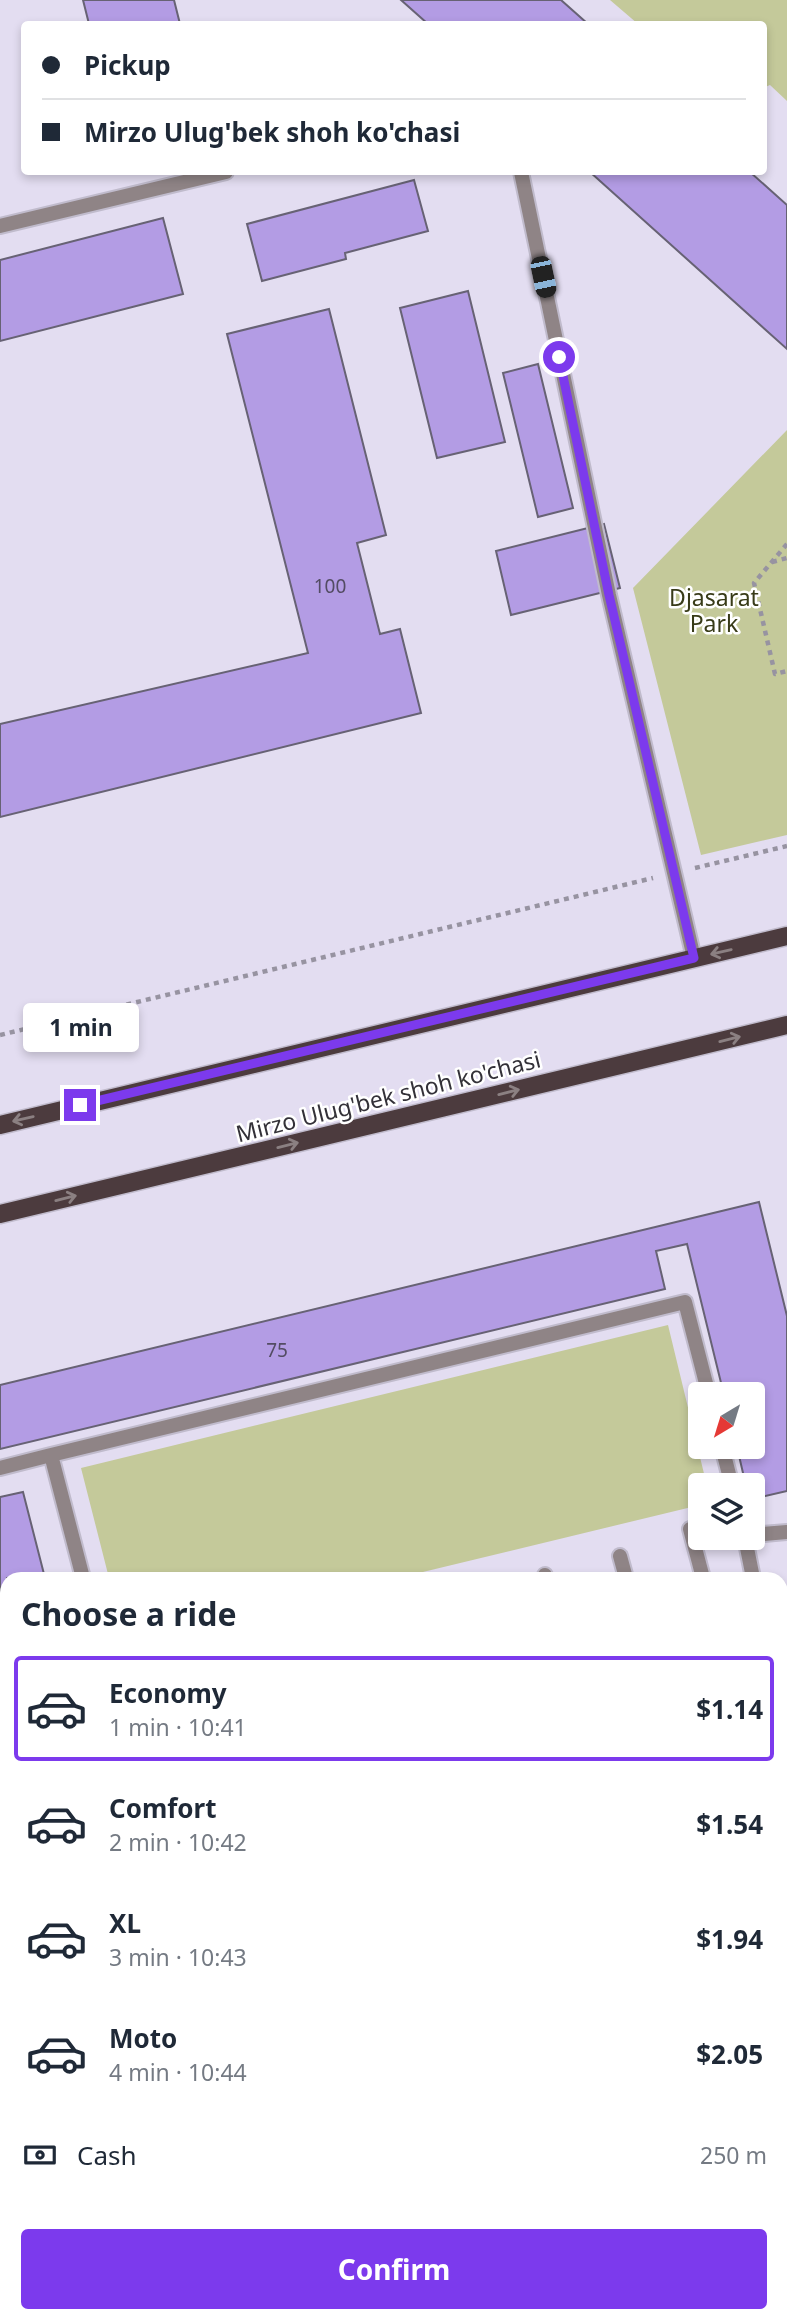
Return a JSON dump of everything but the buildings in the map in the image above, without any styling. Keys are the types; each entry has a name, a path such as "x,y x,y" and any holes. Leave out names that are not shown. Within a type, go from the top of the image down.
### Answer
{"main road":[{"path":"0,1125 787,936"},
{"name":"Mirzo Ulug'bek shoh ko'chasi","path":"0,1214 787,1025"}],"street":[{"path":"0,226 213,175"},
{"path":"522,175 609,595 694,958"},
{"path":"0,1468 685,1302 706,1382"},
{"path":"51,1455 81,1572"},
{"path":"765,1534 787,1532"},
{"path":"696,1550 702,1572"},
{"path":"747,1550 752,1572"},
{"path":"620,1556 624,1572"}],"path":[{"path":"787,544 754,583 775,674 787,671"},
{"path":"771,562 787,558"},
{"path":"0,1035 787,846"}],"green space":[{"path":"610,0 787,0 787,101 770,85 767,86 767,21 634,21"},
{"name":"Djasarat Park","path":"787,430 787,835 701,855 633,588"},
{"path":"668,1325 688,1408 688,1460 701,1460 704,1473 688,1473 688,1508 423,1572 107,1572 81,1468"}],"route":[{"path":"80,1105 694,958 609,595 559,357"}]}
